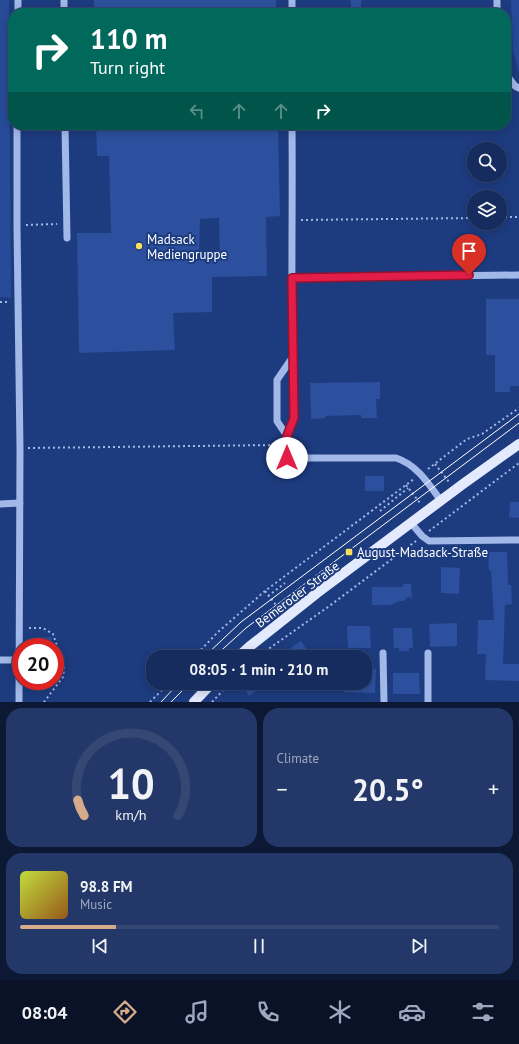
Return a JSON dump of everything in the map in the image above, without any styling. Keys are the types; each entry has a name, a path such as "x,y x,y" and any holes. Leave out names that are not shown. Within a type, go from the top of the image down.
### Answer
{"main road":[{"name":"Bemeroder Straße","path":"246,650 317,593 519,444"},
{"path":"199,700 207,690"}],"street":[{"path":"511,81 515,86 519,88"},
{"path":"17,130 20,448 20,638"},
{"path":"65,130 67,238"},
{"path":"287,458 287,436 294,418 292,130"},
{"path":"292,278 519,275"},
{"path":"287,436 277,421 277,380 293,358"},
{"path":"274,458 396,458 403,460 421,474 441,501"},
{"path":"0,504 20,503"},
{"path":"412,524 422,536 429,541 519,540"},
{"path":"383,653 384,702"},
{"path":"428,653 428,702"},
{"path":"0,660 12,660"},
{"path":"19,690 19,702"}],"path":[{"path":"507,218 519,217"},
{"path":"293,220 320,221 467,218"},
{"path":"17,226 66,223"},
{"path":"201,650 218,632 264,591 467,439 482,434 519,408"},
{"path":"20,448 286,445"},
{"path":"267,650 328,607 519,463"},
{"path":"380,511 408,488"},
{"path":"268,596 285,583"},
{"path":"20,628 43,628 53,634 64,668 63,677 44,702"},
{"path":"150,702 162,690"},
{"path":"212,702 223,690"}],"shaded area":[{"path":"0,0 9,0 8,130 10,130 11,298 0,297"},
{"path":"511,0 519,0 519,73 513,51"}],"building":[{"path":"94,0 276,0 276,8 94,8"},
{"path":"351,0 361,0 361,8 351,8"},
{"name":"Madsack Mediengruppe","path":"96,130 278,130 280,216 266,217 267,276 212,277 212,312 173,313 175,350 79,353 77,233 111,233 109,156 97,156","holes":["219,218 220,258 199,258 200,219"]},
{"path":"486,299 519,299 519,386 510,386 510,392 495,392 495,355 486,355"},
{"path":"380,382 380,399 376,399 377,418 361,418 361,415 325,416 325,418 311,419 310,383"},
{"path":"365,476 384,476 384,491 365,491"},
{"path":"510,502 519,502 519,518 509,517"},
{"path":"488,552 507,552 508,585 511,585 512,604 505,605 503,664 519,664 519,681 485,680 486,654 477,654 478,620 494,620 491,570 489,570"},
{"path":"441,567 460,568 459,594 441,593"},
{"path":"403,584 411,584 412,598 408,597 404,601 390,605 372,605 372,587 403,587"},
{"path":"457,623 457,646 430,647 429,624"},
{"path":"347,626 370,626 371,648 348,648"},
{"path":"393,628 412,628 413,648 409,648 409,651 399,651 399,648 394,648"},
{"path":"51,637 51,638 31,638"},
{"path":"301,641 307,650 288,650"},
{"path":"372,669 376,669 375,693 344,692 344,690 372,690"},
{"path":"393,673 419,673 420,694 393,694"},
{"path":"245,690 258,690 249,696"}],"tram line":[{"path":"211,650 241,622 519,414"},
{"path":"222,650 246,628 519,423"},
{"path":"161,702 172,690"},
{"path":"171,702 183,690"}],"place":[{"name":"Madsack Mediengruppe","path":"139,246"},
{"name":"August-Madsack-Straße","path":"349,552"}],"route":[{"path":"287,458 287,436 294,418 292,278 469,275"}]}
